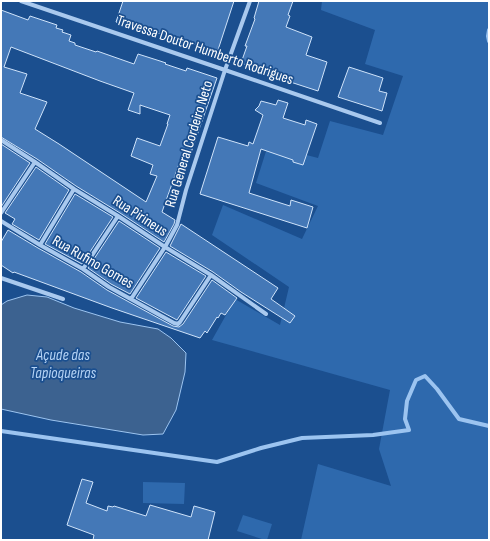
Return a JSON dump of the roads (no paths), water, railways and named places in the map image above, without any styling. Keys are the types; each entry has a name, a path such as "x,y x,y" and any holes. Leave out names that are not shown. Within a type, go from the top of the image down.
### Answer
{"street":[{"name":"Travessa Doutor Humberto Rodrigues","path":"21,1 380,123"},
{"name":"Rua General Cordeiro Neto","path":"131,299 165,247 177,225 186,190 225,70 250,1"},
{"name":"Rua Pirineus","path":"1,140 74,189 211,275 266,314"},
{"path":"1,213 35,162"},
{"path":"40,245 74,189"},
{"path":"83,269 118,216"},
{"name":"Rua Rufino Gomes","path":"1,220 40,245 83,269 109,287 174,323 178,324 180,322 211,275"},
{"path":"1,278 63,299"}],"water":[{"name":"Açude das Tapioqueiras","path":"27,295 47,297 74,308 120,322 158,329 171,338 186,353 185,372 176,410 163,434 143,435 51,420 1,409 1,305 7,301"}],"waterway":[{"path":"489,30 489,41"},
{"path":"1,431 217,462 261,448 302,438 373,435 409,430 405,419 407,401 416,380 425,376 437,389 459,419 489,426"}]}
